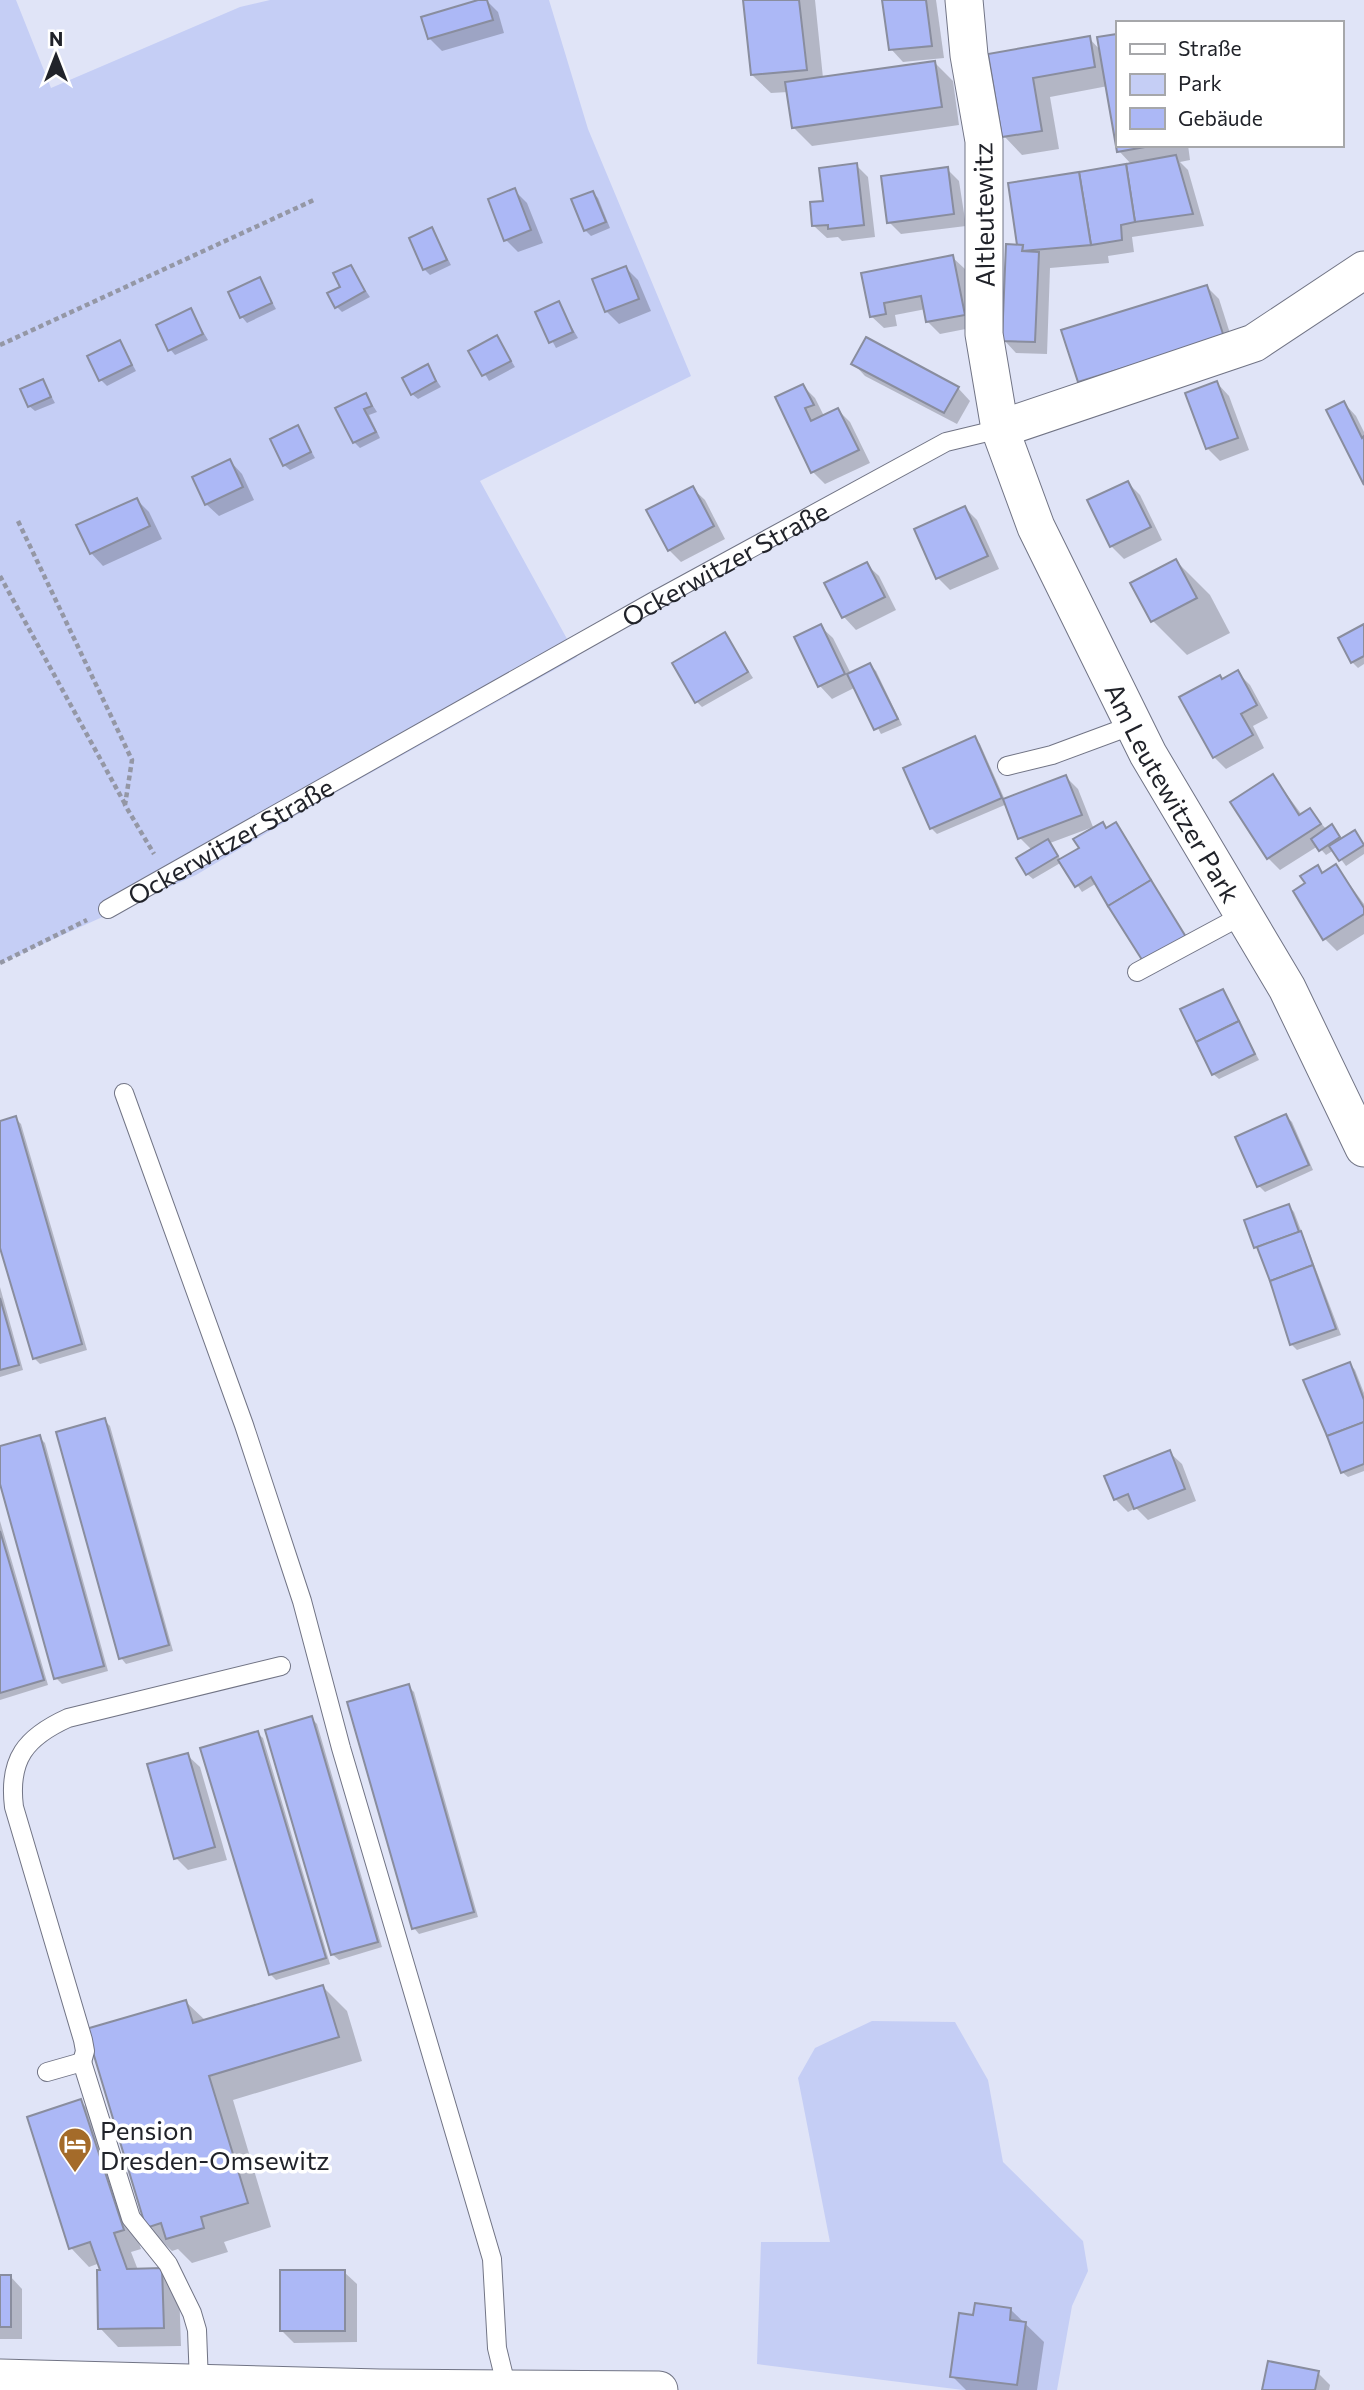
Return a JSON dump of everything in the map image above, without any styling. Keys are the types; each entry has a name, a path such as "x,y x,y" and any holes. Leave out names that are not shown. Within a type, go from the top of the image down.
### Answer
{"street":[{"name":"Altleutewitz","path":"964,0 969,55 984,141 984,334 1000,429"},
{"name":"Ockerwitzer Straße","path":"1000,429 1254,343 1364,270"},
{"name":"Am Leutewitzer Park","path":"1000,429 1036,527 1133,725 1287,988 1364,1148"},
{"path":"18,2382 659,2390"}],"lane":[{"name":"Ockerwitzer Straße","path":"108,909 656,600 946,442 1000,429"},
{"path":"1007,765 1052,755 1133,725"},
{"path":"1137,972 1243,915"},
{"path":"124,1093 244,1425 302,1601 341,1748 492,2259 497,2348 507,2389"},
{"path":"199,2383 197,2330 192,2313 168,2264 131,2218 82,2062 85,2051 83,2040 14,1807 14,1775 20,1756 29,1742 43,1730 68,1718 281,1665"},
{"path":"47,2072 82,2062"}],"path":[{"path":"0,345 316,199"},
{"path":"18,521 132,760 125,805"},
{"path":"0,576 166,876"},
{"path":"0,963 108,909"}],"green space":[{"path":"0,0 16,0 51,88 240,7 270,0 549,0 588,129 691,376 480,481 577,657 310,807 196,875 0,963"},
{"path":"872,2021 955,2022 988,2080 1003,2162 1083,2241 1088,2271 1072,2306 1057,2390 963,2390 757,2364 761,2242 830,2242 798,2078 815,2048"}],"building":[{"path":"478,0 487,0 493,20 428,39 421,17"},
{"path":"743,0 799,0 807,70 751,75"},
{"path":"882,0 926,0 932,46 889,50"},
{"path":"1116,34 1116,146 1097,37"},
{"path":"1090,36 1095,67 1033,78 1042,131 1002,137 988,54"},
{"path":"935,61 942,107 792,128 785,82"},
{"path":"1116,147 1145,147 1117,152"},
{"path":"1176,155 1193,214 1135,222 1126,164"},
{"path":"857,163 864,225 828,229 828,225 812,226 810,202 823,201 819,168"},
{"path":"1126,164 1135,222 1121,225 1122,240 1091,245 1079,172"},
{"path":"948,167 954,214 887,223 881,176"},
{"path":"1079,172 1091,245 1022,251 1023,245 1017,245 1008,183"},
{"path":"515,188 531,230 504,241 488,199"},
{"path":"593,191 606,222 584,231 571,199"},
{"path":"432,227 447,260 423,270 409,238"},
{"path":"1006,244 1023,245 1022,251 1039,252 1035,342 1002,341"},
{"path":"953,255 965,315 926,322 921,296 884,303 886,314 870,317 861,273"},
{"path":"351,265 365,291 335,308 327,293 340,287 333,273"},
{"path":"626,266 639,299 605,312 592,279"},
{"path":"260,277 272,303 240,318 228,292"},
{"path":"1207,285 1224,337 1078,382 1061,330"},
{"path":"559,301 573,332 549,343 535,312"},
{"path":"191,308 203,334 168,351 156,325"},
{"path":"497,335 511,361 482,376 468,351"},
{"path":"866,337 959,387 944,413 851,364"},
{"path":"120,340 132,365 99,381 87,356"},
{"path":"428,364 436,381 411,395 402,378"},
{"path":"43,379 51,397 28,407 20,389"},
{"path":"1217,381 1238,438 1206,449 1185,393"},
{"path":"803,384 814,405 805,408 811,421 838,408 859,450 811,473 775,397"},
{"path":"366,393 372,406 364,409 376,432 353,443 335,408"},
{"path":"1344,401 1362,438 1364,436 1364,485 1326,410"},
{"path":"298,425 311,452 283,466 270,439"},
{"path":"230,459 243,487 205,505 192,477"},
{"path":"1128,481 1151,527 1110,547 1087,500"},
{"path":"693,486 714,526 668,551 646,510"},
{"path":"137,498 150,526 90,554 76,525"},
{"path":"965,506 988,556 936,579 914,529"},
{"path":"1176,559 1197,598 1151,622 1130,583"},
{"path":"867,562 885,597 842,618 824,583"},
{"path":"821,624 845,674 818,687 794,637"},
{"path":"1364,624 1364,656 1351,663 1338,638"},
{"path":"725,632 748,672 695,703 672,663"},
{"path":"870,663 898,719 874,730 847,674"},
{"path":"1238,670 1257,705 1241,714 1253,735 1213,758 1179,697 1220,675 1222,679"},
{"path":"975,736 1002,798 930,829 903,768"},
{"path":"1273,774 1299,815 1310,808 1321,824 1267,859 1230,802"},
{"path":"1066,775 1082,815 1018,839 1003,799"},
{"path":"1103,822 1106,828 1116,822 1151,880 1108,906 1091,877 1075,887 1058,860 1079,848 1073,839"},
{"path":"1332,824 1340,837 1319,851 1311,839"},
{"path":"1355,830 1364,845 1339,861 1329,846"},
{"path":"1048,839 1058,856 1026,875 1016,858"},
{"path":"1336,864 1364,908 1364,914 1323,940 1293,891 1305,883 1300,876 1318,865 1322,873"},
{"path":"1151,880 1186,937 1144,963 1108,906"},
{"path":"1223,989 1239,1021 1196,1042 1180,1009"},
{"path":"1239,1021 1255,1054 1212,1075 1196,1042"},
{"path":"1286,1114 1309,1165 1257,1187 1235,1137"},
{"path":"16,1116 82,1344 33,1359 0,1248 0,1121"},
{"path":"1289,1204 1299,1232 1254,1248 1244,1220"},
{"path":"1301,1231 1313,1265 1270,1281 1257,1247"},
{"path":"1313,1265 1336,1329 1290,1345 1270,1281"},
{"path":"0,1298 19,1365 0,1370"},
{"path":"1350,1362 1364,1400 1364,1422 1327,1436 1303,1380"},
{"path":"105,1418 169,1645 119,1659 56,1432"},
{"path":"1364,1422 1364,1464 1341,1473 1327,1436"},
{"path":"40,1435 104,1666 54,1679 0,1484 0,1446"},
{"path":"1170,1450 1185,1489 1134,1509 1128,1494 1114,1500 1104,1476"},
{"path":"0,1531 44,1680 0,1693"},
{"path":"409,1684 474,1912 412,1929 347,1702"},
{"path":"312,1716 378,1942 331,1955 265,1730"},
{"path":"258,1731 326,1958 269,1975 200,1748"},
{"path":"188,1753 215,1847 174,1859 147,1764"},
{"path":"323,1985 339,2037 209,2076 248,2203 201,2217 204,2228 166,2239 161,2223 146,2228 86,2029 186,2000 193,2023"},
{"name":"Pension Dresden-Omsewitz","path":"81,2099 124,2230 114,2233 127,2269 162,2268 164,2328 98,2329 97,2270 100,2270 90,2242 69,2249 27,2117"},
{"path":"280,2270 345,2270 345,2331 280,2331"},
{"path":"0,2275 11,2275 11,2327 0,2327"},
{"path":"975,2303 1011,2308 1010,2320 1026,2322 1017,2385 950,2377 959,2313 973,2315"},
{"path":"1268,2361 1319,2371 1315,2390 1262,2390"}],"place":[{"name":"Pension Dresden-Omsewitz","path":"75,2174"}]}
